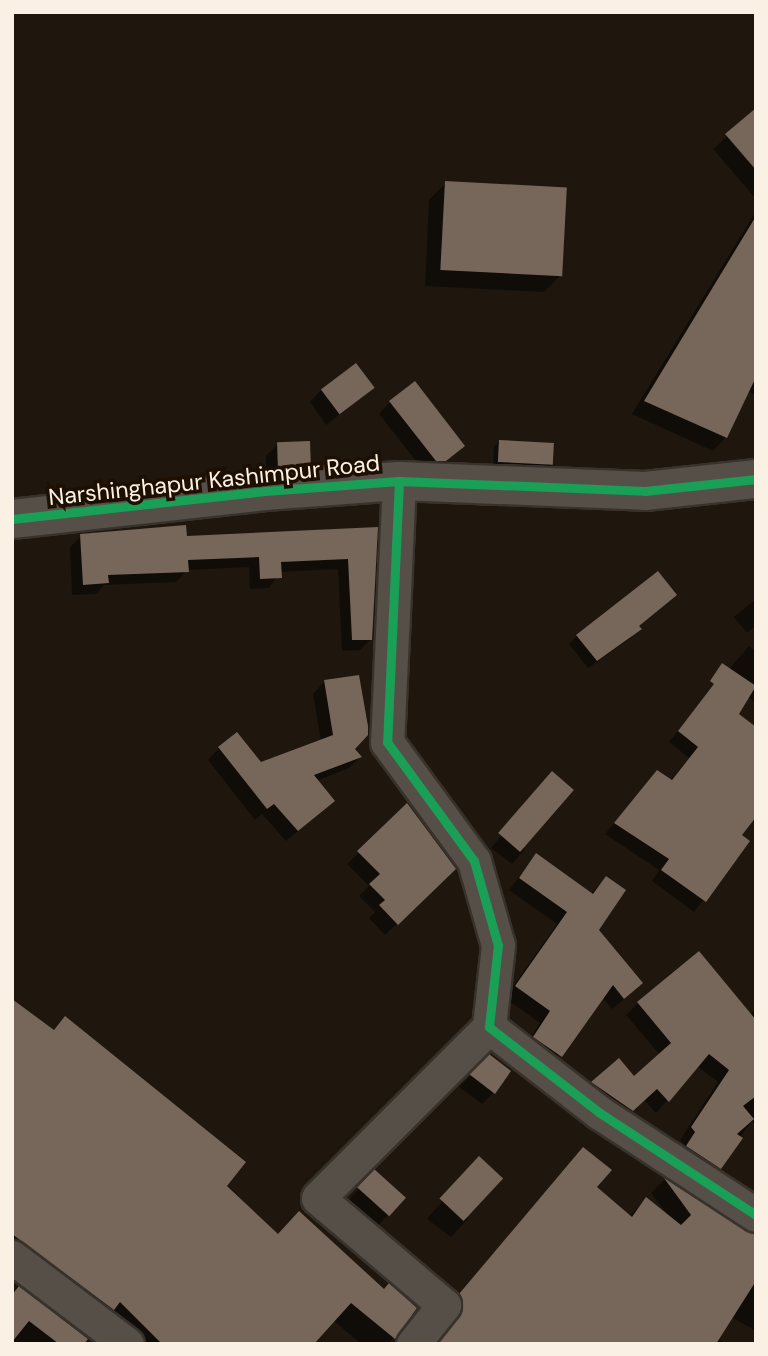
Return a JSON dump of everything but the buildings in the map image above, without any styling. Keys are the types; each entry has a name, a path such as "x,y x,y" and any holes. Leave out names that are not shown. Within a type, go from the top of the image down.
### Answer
{"street":[{"name":"Narshinghapur Kashimpur Road","path":"12,519 265,491 399,481 645,491 756,479"},
{"path":"399,481 387,742 474,861 498,945 489,1027 318,1198 444,1305 413,1344"},
{"path":"489,1027 600,1113 756,1214"},
{"path":"12,1257 127,1344"}],"cycle path":[{"path":"12,519 265,491 399,481 645,491 756,479"},
{"path":"399,481 387,742 474,861 498,945 489,1027 600,1113 756,1215"}]}
